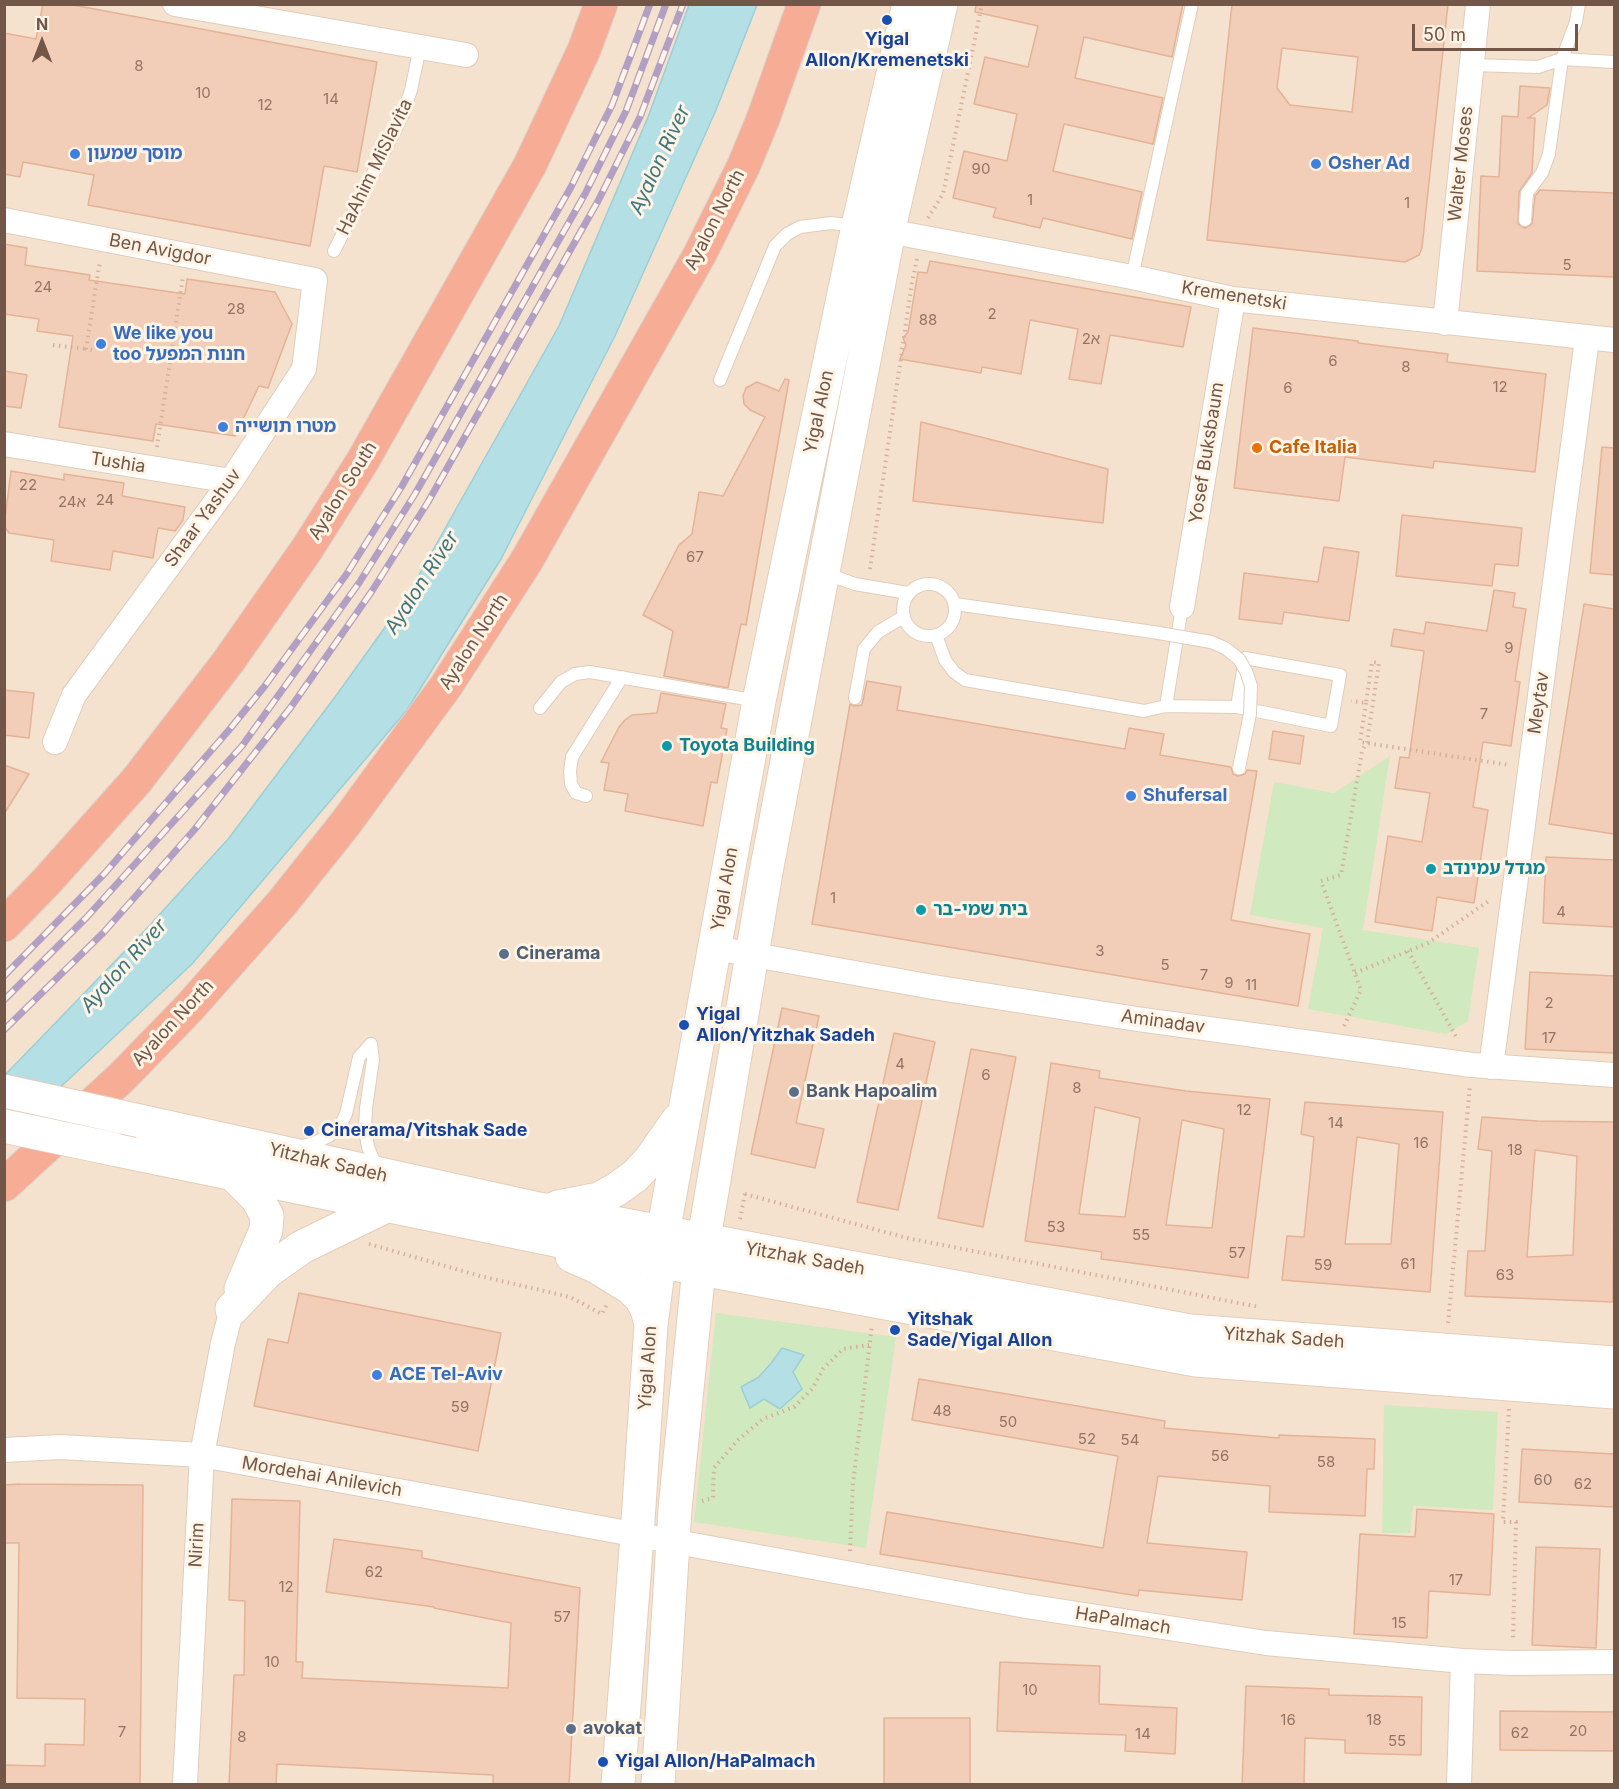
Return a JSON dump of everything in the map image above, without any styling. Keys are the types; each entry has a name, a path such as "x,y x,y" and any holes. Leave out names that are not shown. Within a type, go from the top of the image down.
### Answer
{"highway":[{"name":"Ayalon South","path":"4,925 137,780 221,671 307,549 362,462 530,165 584,50 601,4"},
{"name":"Ayalon North","path":"4,1185 122,1077 189,1008 275,912 345,825 446,686 527,560 700,254 744,165 804,4"}],"street":[{"path":"176,4 466,55"},
{"name":"Yigal Alon","path":"658,1785 675,1509 701,1255 752,956 823,572 909,4"},
{"name":"Yigal Alon","path":"618,1785 651,1325 661,1247 684,1111 759,701 874,228 941,4"},
{"name":"Walter Moses","path":"1445,323 1478,4"},
{"name":"Ben Avigdor","path":"4,220 315,280"},
{"name":"Kremenetski","path":"874,228 1132,277 1233,299 1587,339 1614,340"},
{"name":"Shaar Yashuv","path":"55,742 74,695 231,481 304,369 315,280"},
{"name":"Yosef Buksbaum","path":"1182,607 1233,299"},
{"name":"Meytav","path":"1481,1066 1515,882 1587,339"},
{"name":"Tushia","path":"4,444 231,481"},
{"name":"Aminadav","path":"715,948 933,987 1137,1019 1481,1066 1614,1075"},
{"name":"Yitzhak Sadeh","path":"4,1091 266,1149 488,1227 661,1247 1196,1360 1614,1392"},
{"path":"539,1209 599,1199 617,1189 635,1176 650,1160 684,1111"},
{"name":"Yitzhak Sadeh","path":"4,1126 232,1173 539,1209 661,1247"},
{"path":"232,1173 257,1198 267,1216 266,1230 259,1251 232,1309"},
{"path":"232,1309 268,1270 390,1191"},
{"path":"488,1227 587,1262 622,1281 642,1298 651,1325"},
{"name":"Yitzhak Sadeh","path":"701,1255 1190,1331 1614,1363"},
{"name":"Nirim","path":"185,1785 202,1455 223,1343 232,1309"},
{"name":"Mordehai Anilevich","path":"4,1450 60,1448 202,1455 637,1536"},
{"name":"HaPalmach","path":"637,1536 1026,1606 1266,1643 1463,1661 1614,1662"},
{"path":"1459,1785 1463,1661"}],"lane":[{"path":"1132,277 1192,4"},
{"path":"1524,220 1527,193 1542,173 1549,154 1562,59 1576,22 1579,4"},
{"name":"HaAhim MiSlavita","path":"334,250 403,114 411,90 420,47"},
{"path":"1472,65 1538,67 1562,59 1614,62"},
{"path":"720,380 775,246 786,234 800,226 831,222 874,228"},
{"path":"823,572 867,586 908,593"},
{"path":"922,584 939,585 952,596 955,604 954,620 949,627 936,635 920,635 912,631 903,617 904,600 908,593 922,584"},
{"path":"955,604 1153,632 1211,642 1225,648 1239,659 1251,686 1250,714 1239,768"},
{"path":"1166,706 1182,607"},
{"path":"855,698 864,649 878,632 903,617"},
{"path":"936,635 945,660 954,672 965,680 1144,711 1166,706 1237,707 1331,726 1340,675 1245,658 1237,707"},
{"path":"540,708 561,682 575,674 590,672 759,701"},
{"path":"586,796 576,793 571,784 572,757 622,677"},
{"path":"266,1149 296,1148 314,1143 329,1136 340,1126 346,1114 359,1057 371,1044 373,1060 365,1129 368,1147 390,1191"}],"path":[{"path":"867,586 912,282 925,222 942,195 982,4"},
{"path":"86,349 104,239"},
{"path":"154,468 186,255"},
{"path":"53,345 92,350"},
{"path":"1345,1025 1361,990 1321,881 1341,875 1362,751 1367,742 1378,663 1372,662 1360,742 1367,742 1530,768"},
{"path":"1336,698 1366,703"},
{"path":"1355,973 1428,943 1515,882"},
{"path":"1408,951 1481,1066 1446,1351"},
{"name":"Yitzhak Sadeh","path":"745,1194 907,1238 1269,1309"},
{"path":"360,1242 480,1276 570,1297 602,1314"},
{"path":"848,1573 853,1482 873,1322"},
{"path":"675,1509 713,1498 714,1468 738,1440 763,1419 794,1407 812,1389 823,1369 843,1349 869,1345"},
{"path":"1510,1384 1503,1522 1516,1522 1512,1663"}],"shaded area":[{"path":"5,5 1614,5 1614,1784 5,1784"}],"green space":[{"path":"1390,756 1363,930 1479,948 1468,1021 1446,1034 1308,1009 1323,928 1250,915 1274,782 1334,793"},
{"path":"716,1313 896,1337 866,1548 694,1522"},
{"path":"1384,1405 1498,1412 1493,1510 1413,1506 1410,1533 1382,1533"}],"water":[{"name":"Ayalon River","path":"689,5 757,5 716,110 615,336 501,559 407,710 192,964 5,1139 5,1075 150,925 229,838 406,598 559,326 648,117"},
{"path":"782,1348 804,1355 793,1372 802,1389 780,1409 764,1399 750,1408 741,1387 759,1377"}],"building":[{"path":"43,4 68,4 377,62 357,172 324,166 310,246 88,205 94,175 23,162 20,177 4,174 4,33 36,39"},
{"path":"976,4 1183,4 1172,57 1084,37 1075,78 1163,98 1153,144 1064,124 1053,171 1142,192 1132,239 1043,218 1040,228 993,217 996,208 953,198 964,151 1007,161 1017,114 974,104 985,57 1028,67 1038,26 975,12"},
{"path":"1232,4 1448,4 1422,248 1419,255 1405,262 1207,240","holes":["1282,48 1358,57 1352,112 1290,105 1277,88"]},
{"path":"1520,86 1550,88 1547,105 1528,118 1535,118 1532,173 1519,192 1518,224 1525,228 1532,224 1535,196 1540,190 1614,193 1614,277 1477,271 1481,176 1499,177 1502,116 1518,117"},
{"path":"4,244 27,248 25,265 90,275 89,280 185,294 187,279 275,292 292,324 268,388 259,386 235,436 156,424 153,441 59,427 73,336 37,331 39,319 4,314"},
{"path":"930,261 1191,307 1183,347 1110,335 1101,384 1069,379 1078,329 1030,320 1021,374 982,367 981,373 900,359 906,345 903,338 908,332 918,272 927,273"},
{"path":"1253,328 1448,354 1447,362 1546,374 1535,472 1434,461 1433,468 1345,457 1339,501 1234,488"},
{"path":"4,371 27,375 21,408 4,406"},
{"path":"785,379 789,380 746,625 741,624 728,688 664,676 673,631 643,615 679,545 692,534 699,492 723,496 765,417 750,410 744,404 743,396 746,388 757,382 779,391"},
{"path":"921,422 1108,469 1103,523 913,501"},
{"path":"1602,447 1614,448 1614,575 1590,573"},
{"path":"11,471 64,480 64,474 124,483 122,496 185,507 183,520 175,531 158,528 153,558 113,551 110,570 51,561 54,540 9,533 4,526"},
{"path":"1402,515 1522,528 1518,566 1495,564 1492,586 1396,576"},
{"path":"1324,547 1359,552 1349,621 1284,612 1282,624 1239,619 1244,573 1318,582"},
{"path":"1494,590 1515,593 1513,607 1526,609 1515,681 1520,682 1511,746 1483,742 1473,807 1488,810 1474,903 1437,897 1432,931 1375,922 1388,836 1422,842 1430,793 1395,788 1400,757 1409,758 1424,651 1391,646 1394,629 1424,634 1426,622 1487,631"},
{"path":"1584,604 1614,609 1614,834 1549,824"},
{"path":"867,681 901,687 897,710 1125,749 1129,728 1164,734 1160,755 1231,767 1233,774 1238,776 1245,774 1247,770 1257,771 1231,920 1310,934 1298,1006 812,924 850,704 862,705"},
{"path":"4,690 34,693 29,738 4,735"},
{"path":"661,693 726,704 721,728 727,729 717,783 711,782 703,826 625,811 628,794 604,790 609,763 601,762 619,727 632,715 657,713"},
{"path":"1273,731 1304,736 1300,764 1269,759"},
{"path":"4,765 29,774 4,814"},
{"path":"1546,857 1614,860 1614,927 1543,923"},
{"path":"1530,972 1614,976 1614,1053 1525,1049"},
{"path":"782,1008 819,1016 796,1123 824,1129 815,1168 751,1154"},
{"path":"894,1033 935,1042 898,1210 857,1202"},
{"path":"971,1049 1016,1057 983,1227 938,1218"},
{"path":"1051,1063 1100,1071 1099,1078 1186,1091 1270,1099 1248,1278 1101,1259 1102,1252 1025,1241","holes":["1095,1107 1140,1118 1125,1217 1079,1214","1182,1120 1224,1129 1212,1228 1166,1225"]},
{"path":"1305,1102 1443,1112 1430,1292 1282,1280 1287,1236 1304,1237 1314,1137 1301,1134","holes":["1357,1137 1399,1144 1391,1244 1345,1244"]},
{"path":"1482,1117 1537,1121 1614,1122 1613,1302 1465,1296 1468,1251 1485,1251 1492,1151 1478,1149","holes":["1535,1150 1577,1156 1573,1255 1527,1257"]},
{"name":"ACE Tel-Aviv","path":"299,1293 501,1333 478,1451 254,1406 268,1339 288,1343"},
{"path":"919,1379 1165,1421 1164,1428 1279,1438 1279,1435 1375,1439 1374,1469 1367,1469 1365,1516 1269,1512 1270,1486 1158,1476 1147,1543 1247,1552 1242,1600 1139,1590 1138,1596 880,1554 887,1512 1103,1548 1118,1456 912,1420"},
{"path":"1522,1449 1614,1454 1614,1507 1519,1502"},
{"path":"4,1485 143,1485 140,1785 4,1785 4,1765 45,1766 45,1744 84,1745 85,1699 17,1698 19,1543 4,1543"},
{"path":"232,1499 300,1501 296,1662 303,1662 302,1678 508,1688 511,1623 434,1607 326,1592 334,1539 422,1551 422,1558 580,1588 569,1785 493,1785 493,1775 277,1764 276,1785 229,1785 234,1675 244,1675 245,1601 229,1600"},
{"path":"1417,1509 1494,1514 1490,1595 1429,1591 1427,1638 1354,1634 1360,1534 1415,1537"},
{"path":"1536,1547 1600,1549 1596,1648 1532,1645"},
{"path":"1000,1662 1100,1666 1099,1704 1177,1708 1175,1754 1125,1751 1126,1735 997,1731"},
{"path":"1246,1686 1329,1689 1329,1695 1422,1697 1421,1755 1345,1753 1345,1740 1305,1738 1304,1785 1242,1785"},
{"path":"1500,1711 1614,1712 1614,1751 1500,1750"},
{"path":"884,1718 970,1718 970,1785 884,1785"}],"railway":[{"path":"4,976 105,873 229,730 264,687 346,575 402,486 571,187 612,105 650,4"},
{"path":"4,1000 86,918 242,746 359,583 415,494 585,194 626,111 666,4"},
{"path":"4,1030 104,932 195,829 291,707 372,591 428,502 598,201 640,117 683,4"}],"place":[{"name":"Yigal Allon/Kremenetski","path":"887,20"},
{"name":"מוסך שמעון","path":"75,154"},
{"name":"Osher Ad","path":"1316,164"},
{"name":"We like you too חנות המפעל","path":"101,344"},
{"name":"מטרו תושייה","path":"223,427"},
{"name":"Cafe Italia","path":"1257,448"},
{"name":"Toyota Building","path":"667,746"},
{"name":"Shufersal","path":"1131,796"},
{"name":"מגדל עמינדב","path":"1431,869"},
{"name":"בית שמי-בר","path":"921,910"},
{"name":"Cinerama","path":"504,954"},
{"name":"Yigal Allon/Yitzhak Sadeh","path":"684,1025"},
{"name":"Bank Hapoalim","path":"794,1092"},
{"name":"Cinerama/Yitshak Sade","path":"309,1131"},
{"name":"Yitshak Sade/Yigal Allon","path":"895,1330"},
{"name":"ACE Tel-Aviv","path":"377,1375"},
{"name":"avokat","path":"571,1729"},
{"name":"Yigal Allon/HaPalmach","path":"603,1762"}]}
